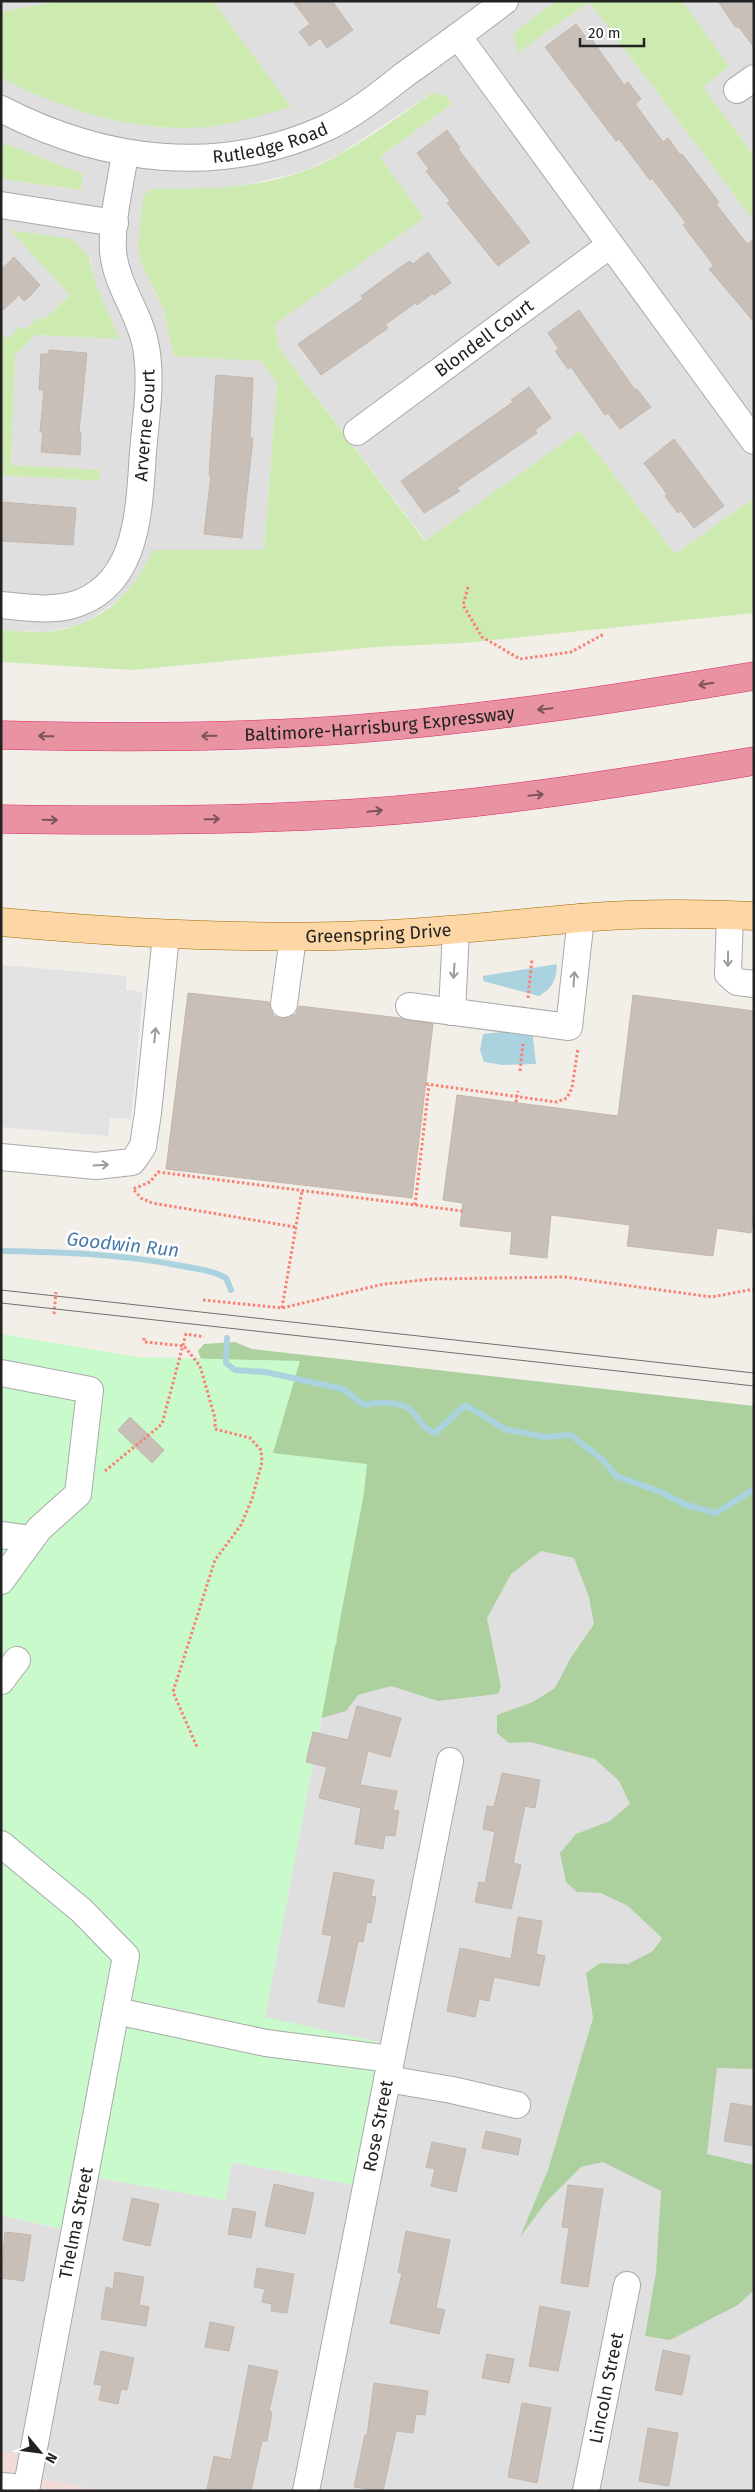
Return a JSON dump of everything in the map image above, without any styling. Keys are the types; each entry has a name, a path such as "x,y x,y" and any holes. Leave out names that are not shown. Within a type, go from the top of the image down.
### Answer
{"highway":[{"name":"Baltimore-Harrisburg Expressway","path":"1,735 138,738 243,736 355,730 554,708 754,676"},
{"path":"1,819 123,821 246,819 360,813 566,792 754,761"}],"main road":[{"name":"Greenspring Drive","path":"1,922 166,934 293,937 456,930 581,918 649,914 742,915"}],"street":[{"name":"Rutledge Road","path":"1,109 52,132 125,153 208,158 246,154 285,143 327,127 370,101 505,1"},
{"path":"458,36 754,441"},
{"name":"Arverne Court","path":"1,605 48,609 70,606 93,594 111,581 125,562 134,538 140,504 149,368 146,344 116,268 113,249 125,153"},
{"path":"1,206 115,223"},
{"name":"Blondell Court","path":"357,432 610,245"},
{"path":"742,915 728,974 737,982 754,984"},
{"path":"409,1012 411,993 452,1004 571,1014 581,918"},
{"path":"452,1004 456,930"},
{"path":"1,1157 96,1166 132,1162 136,1157 143,1146 148,1113 166,934"},
{"path":"284,1004 293,937"},
{"path":"1,1372 90,1390 78,1494 39,1528 1,1581"},
{"path":"1,1535 31,1540"},
{"path":"1,1681 17,1660"},
{"name":"Rose Street","path":"306,2491 450,1760"},
{"name":"Thelma Street","path":"1,1844 81,1910 126,1956 18,2488"},
{"path":"116,2011 389,2069 452,2090 517,2105"},
{"name":"Lincoln Street","path":"586,2491 627,2284"}],"path":[{"path":"468,587 464,605 482,637 520,659 571,652 604,634"},
{"path":"527,1003 532,959"},
{"path":"520,1071 524,1035"},
{"path":"415,1205 427,1084 556,1102 567,1098 572,1088 579,1040"},
{"path":"516,1102 518,1091"},
{"path":"295,1227 152,1203 141,1198 133,1189 150,1182 158,1172 462,1211"},
{"path":"282,1308 302,1191"},
{"path":"203,1300 282,1308 384,1284 433,1278 565,1277 712,1297 754,1289"},
{"path":"54,1314 56,1292"},
{"path":"78,1494 162,1424 186,1334 204,1337"},
{"path":"144,1338 144,1342 184,1346 200,1366 215,1418 215,1430 250,1438 261,1450 262,1462 252,1499 241,1525 215,1560 172,1692 197,1747"}],"shaded area":[{"path":"1,1 60,1 1,12"},
{"path":"213,1 556,1 514,32 518,52 589,2 754,221 754,498 675,554 580,431 426,541 279,348 275,323 424,218 380,157 452,104 446,96 432,93 338,155 301,172 250,184 210,189 151,189 151,285 163,308 174,355 261,361 277,383 264,550 153,550 142,574 121,598 84,624 44,632 1,630 1,475 99,481 99,470 11,465 15,355 35,335 118,339 95,281 90,259 11,231 70,295 43,320 40,316 25,330 8,339 4,335 1,338 1,179 80,190 83,174 1,142 1,78 71,107 132,123 156,127 182,128 231,123 290,107"},
{"path":"682,1 754,1 754,156 703,87"},
{"path":"1,965 127,976 126,990 143,992 131,1119 110,1118 108,1136 1,1127"},
{"path":"364,1493 754,1540 754,2491 102,2491 16,2474 19,2455 1,2451 1,2215 62,2229 74,2174 225,2200 232,2162 354,2185 265,2017"},
{"path":"1,2451 19,2455 16,2474 102,2491 1,2491"}],"green space":[{"path":"60,1 213,1 291,107 217,126 179,128 153,126 126,123 74,109 25,90 1,78 1,12"},
{"path":"556,1 682,1 729,66 703,87 754,156 754,221 589,2 517,53 514,32"},
{"path":"432,93 446,96 452,104 380,157 424,218 275,324 279,348 425,541 580,431 675,554 754,498 754,613 464,643 376,647 132,670 1,662 1,630 44,632 63,630 96,617 123,595 144,567 153,550 264,550 277,383 261,361 174,356 163,308 142,265 138,248 143,196 151,189 246,185 284,178 302,172 353,147"},
{"path":"1,142 83,174 81,190 1,179"},
{"path":"10,230 72,239 88,255 95,281 119,339 35,335 15,355 11,465 100,470 99,481 1,475 1,338 4,335 8,339 20,326 25,330 40,316 43,320 70,295"},
{"path":"1,1334 138,1357 300,1361 273,1453 367,1464 364,1493 265,2017 383,2043 354,2185 232,2162 225,2200 75,2174 62,2229 1,2215"},
{"path":"235,1342 252,1349 754,1406 754,2069 717,2068 707,2154 754,2165 754,2290 738,2305 670,2340 645,2336 656,2272 661,2191 603,2162 581,2167 547,2201 520,2237 548,2170 593,2018 586,1973 600,1963 628,1964 653,1951 662,1938 628,1906 601,1893 577,1892 566,1882 560,1853 576,1834 610,1821 630,1804 619,1781 595,1759 530,1742 509,1743 497,1733 497,1715 533,1702 555,1688 570,1659 594,1624 589,1597 574,1558 541,1551 511,1574 487,1618 501,1687 498,1694 438,1701 391,1686 358,1695 346,1711 318,1719 310,1673 337,1643 330,1587 208,1379 198,1351 204,1344"}],"water":[{"path":"557,964 553,983 548,990 539,996 483,981 483,976"},
{"path":"532,1029 536,1064 502,1065 484,1062 480,1050 483,1034"}],"building":[{"path":"293,1 332,1 353,30 327,48 320,38 310,46 299,32 310,24"},
{"path":"718,1 754,1 754,47 738,26 736,28"},
{"path":"576,24 587,39 590,37 624,85 628,82 641,99 635,104 663,142 668,138 680,155 682,154 719,202 716,204 747,244 754,239 754,322 709,269 714,266 683,225 686,223 652,178 650,180 619,139 616,141 545,47"},
{"path":"447,130 460,148 458,149 530,242 498,266 447,203 450,201 426,171 429,169 417,153"},
{"path":"428,252 451,283 417,305 415,303 385,325 388,328 321,375 298,344 363,299 361,296 395,271 410,261 413,264"},
{"path":"14,257 40,285 24,301 19,295 1,312 1,270"},
{"path":"579,310 635,390 637,389 651,407 620,429 608,413 605,415 571,367 568,369 555,351 559,349 548,333"},
{"path":"49,350 87,353 79,432 81,433 80,455 41,452 43,432 40,432 44,390 39,390 41,354 49,354"},
{"path":"216,375 253,378 250,438 253,438 242,538 204,534 211,475 209,475"},
{"path":"529,387 551,418 535,430 537,433 457,488 460,491 424,513 401,481 513,402 511,400"},
{"path":"674,439 724,506 694,528 681,511 678,513 665,496 667,494 644,463"},
{"path":"1,502 76,508 73,545 1,541"},
{"path":"188,993 269,1002 274,1016 282,1019 296,1014 299,1006 400,1018 433,1024 412,1198 166,1169"},
{"path":"633,995 754,1011 754,1212 751,1233 717,1228 713,1256 627,1246 630,1225 551,1215 547,1258 510,1254 512,1232 460,1226 463,1203 443,1200 457,1095 618,1116"},
{"path":"130,1417 164,1450 152,1463 118,1430"},
{"path":"357,1706 401,1718 390,1757 368,1751 360,1785 397,1791 393,1810 399,1811 395,1836 385,1835 383,1849 355,1844 361,1808 319,1798 327,1767 306,1762 313,1732 348,1740"},
{"path":"502,1773 540,1780 535,1808 525,1806 513,1863 521,1865 511,1909 475,1902 479,1882 485,1883 495,1832 483,1829 487,1806 494,1807"},
{"path":"334,1872 374,1880 371,1896 376,1897 371,1923 367,1922 363,1942 358,1941 344,2007 318,2002 332,1936 322,1934"},
{"path":"518,1917 542,1921 536,1954 545,1956 539,1986 494,1977 489,2001 479,1999 475,2017 447,2011 460,1948 511,1959"},
{"path":"731,2103 754,2107 754,2146 724,2141"},
{"path":"486,2131 521,2139 518,2155 482,2148"},
{"path":"432,2142 466,2149 456,2192 431,2186 435,2169 426,2167"},
{"path":"274,2184 314,2193 305,2234 265,2226"},
{"path":"568,2185 603,2189 588,2287 561,2283 569,2228 562,2227"},
{"path":"132,2198 159,2204 150,2246 123,2240"},
{"path":"233,2208 256,2212 251,2238 228,2234"},
{"path":"406,2231 450,2240 436,2308 445,2310 439,2334 390,2323 402,2273 398,2272"},
{"path":"5,2232 31,2235 24,2281 1,2278"},
{"path":"257,2268 294,2274 287,2313 271,2311 272,2304 262,2302 265,2289 254,2287"},
{"path":"115,2272 144,2277 139,2305 149,2307 146,2326 101,2319 106,2287 113,2289"},
{"path":"540,2306 570,2312 558,2371 529,2366"},
{"path":"210,2322 234,2327 229,2351 205,2347"},
{"path":"663,2350 690,2356 682,2395 655,2390"},
{"path":"101,2351 134,2358 127,2390 121,2389 118,2404 99,2400 102,2385 94,2384"},
{"path":"487,2354 514,2359 509,2383 482,2378"},
{"path":"249,2365 278,2371 269,2411 272,2412 267,2441 262,2441 251,2491 207,2489 214,2456 231,2460"},
{"path":"374,2383 428,2391 425,2415 416,2414 413,2433 396,2431 383,2491 354,2487 365,2435 367,2436"},
{"path":"522,2403 551,2408 537,2483 508,2477"},
{"path":"648,2428 678,2433 669,2486 639,2481"}],"waterway":[{"name":"Goodwin Run","path":"1,1251 92,1254 159,1262 215,1273 226,1278 231,1290"},
{"name":"Goodwin Run","path":"227,1338 226,1363 235,1370 265,1372 343,1389 364,1405 376,1403 402,1405 413,1412 426,1428 435,1433 465,1405 505,1429 544,1437 571,1435 604,1461 616,1476 661,1492 686,1505 716,1513 754,1489"}],"tram line":[{"path":"1,1290 754,1373"},
{"path":"1,1303 754,1386"}]}
